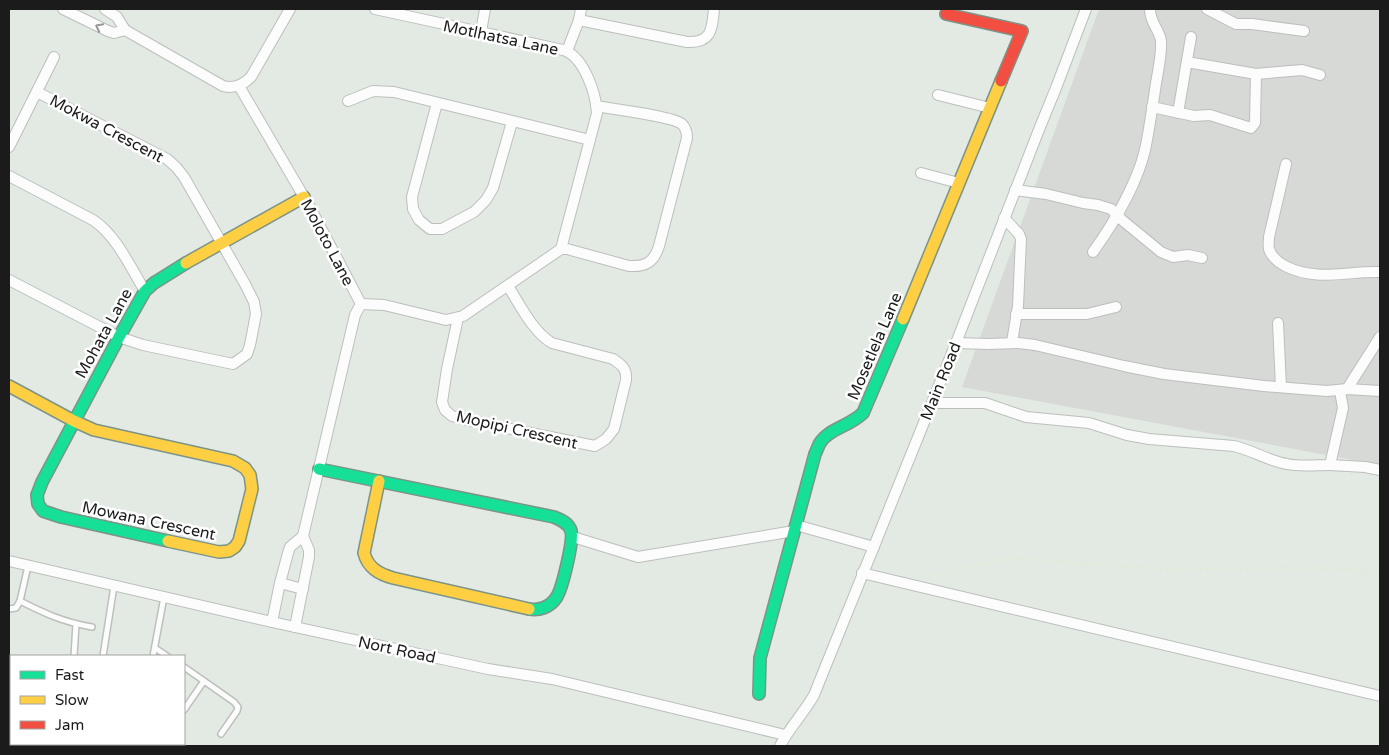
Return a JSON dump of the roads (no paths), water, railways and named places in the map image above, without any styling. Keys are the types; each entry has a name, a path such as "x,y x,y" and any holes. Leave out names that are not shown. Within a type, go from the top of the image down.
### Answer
{"street":[{"path":"63,9 108,32 114,33 125,30"},
{"path":"105,9 117,17 125,30 222,86 233,88 246,82 251,77 290,9"},
{"name":"Motlhatsa Lane","path":"375,9 390,10 567,51 575,57 592,88 596,113 562,250"},
{"path":"481,32 485,9"},
{"path":"567,51 579,20 581,9"},
{"path":"579,20 696,43 709,34 712,27 714,9"},
{"name":"Main Road","path":"780,746 814,695 956,343 1086,9"},
{"path":"1093,252 1106,234 1135,179 1145,150 1160,60 1161,41 1151,20 1150,9"},
{"path":"1207,9 1236,24 1252,24 1304,31"},
{"name":"Mosetlela Lane","path":"759,694 760,658 815,454 820,442 827,434 856,420 863,413 1022,31 946,14"},
{"path":"1178,113 1190,37"},
{"name":"Mokwa Crescent","path":"9,147 54,57"},
{"path":"1187,62 1256,74 1302,70 1320,75"},
{"path":"1152,107 1194,116 1210,115 1251,128 1255,123 1256,74"},
{"name":"Moloto Lane","path":"239,86 304,197 362,304 355,315 303,536"},
{"path":"348,101 373,91 394,92 590,140"},
{"name":"Mokwa Crescent","path":"37,92 167,159 176,167 254,302 256,314 247,354 233,364 143,345 119,337"},
{"path":"938,95 990,108"},
{"path":"437,102 412,197 413,210 418,220 430,229 442,229 474,212 486,200 493,188 512,122"},
{"path":"362,304 384,305 446,320 463,316 562,250 570,250 629,266 639,267 651,260 659,246 687,138 686,131 684,126 672,119 596,106"},
{"path":"1286,164 1269,238 1269,249 1273,257 1290,269 1320,276 1380,272"},
{"path":"921,173 959,183"},
{"path":"9,176 101,226 110,235 145,291"},
{"path":"1015,190 1046,194 1111,209 1161,252 1173,257 1188,255 1202,258"},
{"name":"Mohata Lane","path":"38,504 37,495 42,482 145,291 161,279 221,243 304,197"},
{"path":"1004,218 1019,234 1021,239 1016,314 1012,342"},
{"path":"9,280 119,337"},
{"name":"Mopipi Crescent","path":"458,318 442,402 445,410 452,416 595,446 606,439 614,429 626,380 627,373 622,365 614,359 546,340 539,333 508,286"},
{"path":"1016,314 1087,314 1116,307"},
{"path":"1278,323 1281,387"},
{"path":"1330,465 1343,406 1341,400 1344,390 1380,337"},
{"path":"956,343 988,344 1012,342 1035,345 1164,374 1327,391 1380,391"},
{"path":"9,386 74,421"},
{"path":"932,403 985,403 1026,416 1089,423 1127,435 1246,448 1286,464 1365,467 1380,470"},
{"name":"Mowana Crescent","path":"38,504 43,511 61,517 219,552 229,552 236,548 252,489 250,475 245,468 233,461 94,430 74,421"},
{"path":"319,469 379,481 554,517 562,520 568,525 574,537 558,596 544,609 532,610 382,575 375,571 365,560 364,553 379,481"},
{"path":"574,537 638,557 795,528 874,547"},
{"path":"272,622 290,547 303,536 310,557 295,627"},
{"name":"Nort Road","path":"9,561 488,670 552,678 785,736"},
{"path":"862,573 1380,696"},
{"path":"280,583 303,589"}],"lane":[{"path":"9,609 16,608 20,601 28,566"},
{"path":"103,655 114,586"},
{"path":"153,655 164,597"},
{"path":"20,601 50,616 92,627"},
{"path":"74,655 76,624"},
{"path":"154,648 165,655"},
{"path":"185,669 234,702 238,707 221,734"},
{"path":"185,709 204,681"}]}
